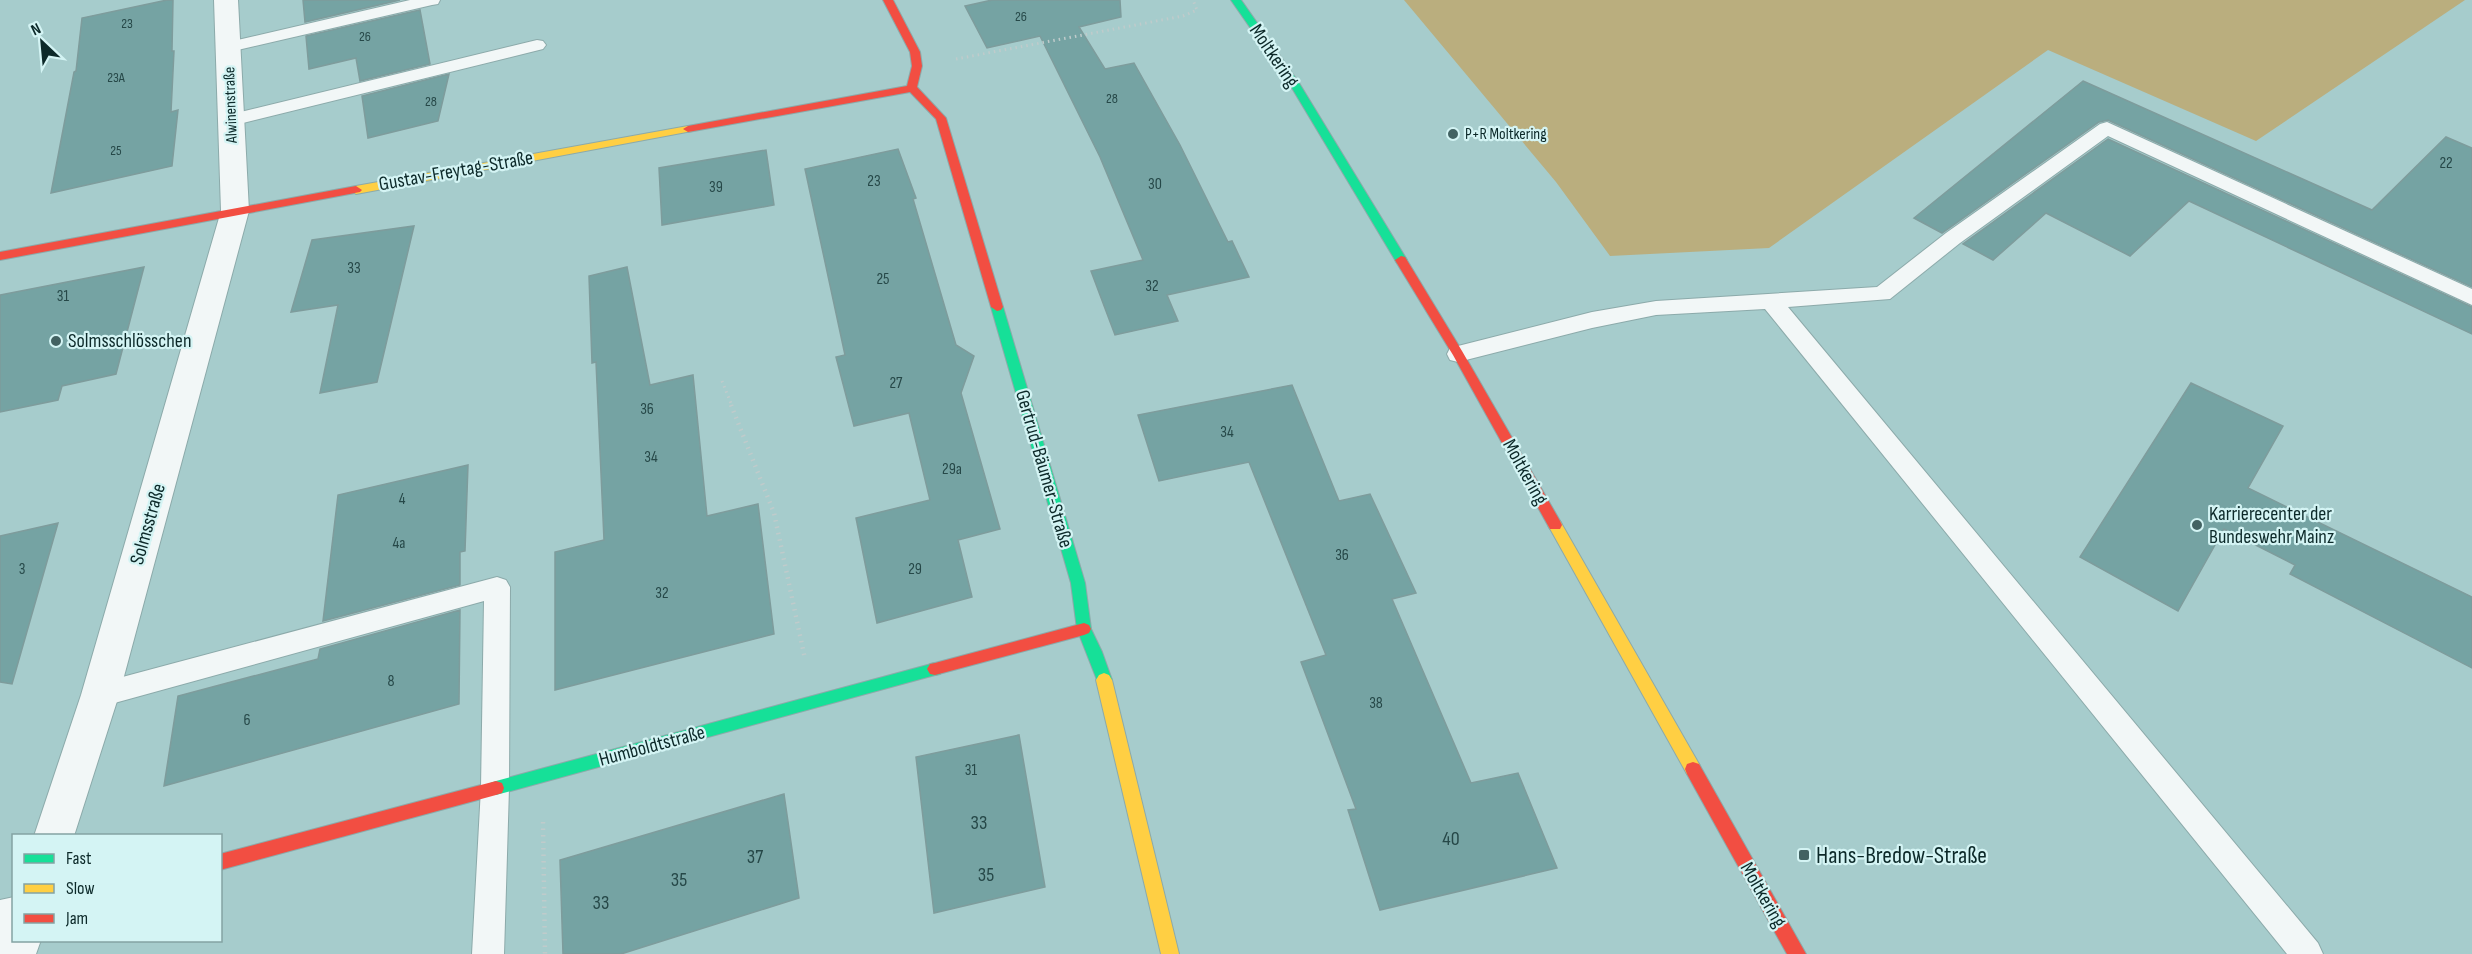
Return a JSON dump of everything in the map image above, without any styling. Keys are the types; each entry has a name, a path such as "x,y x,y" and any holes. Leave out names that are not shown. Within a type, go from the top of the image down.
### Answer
{"street":[{"name":"Alwinenstraße","path":"226,0 235,211"},
{"path":"888,0 915,52 917,66 912,88"},
{"name":"Moltkering","path":"1236,0 1294,83 1458,354 1797,954"},
{"name":"Gustav-Freytag-Straße","path":"0,256 912,88"},
{"name":"Gertrud-Bäumer-Straße","path":"912,88 941,118 1078,584 1084,629 1103,677 1170,954"},
{"name":"Solmsstraße","path":"55,834 100,695 235,211"},
{"name":"Humboldtstraße","path":"222,861 1084,629"}],"lane":[{"path":"229,46 432,0"},
{"path":"231,120 537,45"},
{"path":"1458,354 1592,320 1656,308 1881,294 1953,238 2108,128 2472,298"},
{"path":"1771,301 2307,954"},
{"path":"100,695 497,587 495,788 489,954"}],"path":[{"path":"917,66 1183,16 1197,10 1193,0"},
{"path":"722,381 774,513 814,701"},
{"path":"543,776 545,954"}],"shaded area":[{"path":"1404,0 2465,0 2256,141 2048,50 1769,248 1610,256 1556,182"}],"building":[{"path":"173,0 172,51 174,51 171,112 178,110 172,166 51,193 76,71 82,18"},
{"path":"303,0 400,0 305,22"},
{"path":"992,0 1120,0 1121,17 1079,27 1105,69 1134,63 1180,145 1228,242 1232,241 1249,277 1167,295 1178,321 1115,335 1091,271 1143,260 1100,157 1040,36 987,48 965,6"},
{"path":"420,10 430,64 360,81 356,58 309,69 306,36"},
{"path":"449,74 438,121 368,138 362,96"},
{"path":"2083,81 2372,210 2446,137 2472,148 2472,287 2108,120 2099,122 1942,233 1914,218"},
{"path":"2108,139 2472,307 2472,334 2189,201 2130,256 2046,213 1993,260 1963,244"},
{"path":"898,149 916,198 913,199 956,345 974,356 961,393 1000,529 958,540 972,597 877,623 856,518 930,500 909,413 854,426 836,357 845,355 805,169"},
{"path":"766,150 774,205 662,225 659,168"},
{"path":"414,226 377,382 320,393 338,305 291,312 312,240"},
{"name":"Solmsschlösschen","path":"144,267 116,374 62,386 58,400 0,412 0,295"},
{"path":"627,267 650,385 693,375 707,516 758,504 774,634 555,690 555,552 604,540 596,362 592,363 589,276"},
{"name":"Karrierecenter der Bundeswehr Mainz","path":"2191,383 2283,426 2248,488 2472,597 2472,668 2290,574 2295,565 2224,529 2178,611 2080,557"},
{"path":"1292,385 1339,501 1370,494 1416,593 1392,599 1471,783 1518,773 1557,868 1380,910 1348,810 1356,809 1301,662 1326,655 1249,462 1159,481 1138,415"},
{"path":"468,465 465,551 460,552 460,585 323,621 338,495"},
{"path":"58,523 12,684 0,682 0,536"},
{"path":"460,610 459,704 164,786 178,696 318,659 320,649"},
{"path":"1019,735 1045,887 934,913 916,757"},
{"path":"784,794 799,898 621,954 563,954 560,860"}],"traffic: fast":[{"path":"1236,0 1294,83 1401,260"},
{"path":"997,307 1078,583 1084,629 1095,652 1104,680"},
{"path":"496,788 935,669"}],"traffic: slow":[{"path":"356,190 688,129"},
{"path":"1555,525 1693,769"},
{"path":"1104,680 1170,954"}],"traffic: jam":[{"path":"888,0 915,52 917,66 912,88 941,118 997,307"},
{"path":"688,129 912,88"},
{"path":"0,256 356,190"},
{"path":"1401,260 1458,354 1555,525"},
{"path":"935,669 1084,629"},
{"path":"1693,769 1797,954"},
{"path":"222,861 496,788"}],"place":[{"name":"P+R Moltkering","path":"1453,134"},
{"name":"Solmsschlösschen","path":"56,341"},
{"name":"Karrierecenter der Bundeswehr Mainz","path":"2197,525"},
{"name":"Hans-Bredow-Straße","path":"1804,855"}]}
